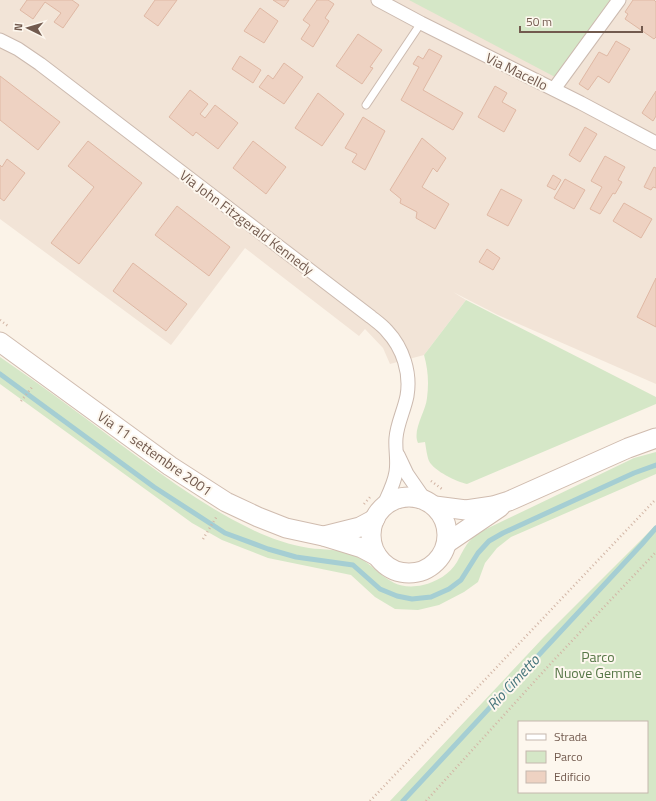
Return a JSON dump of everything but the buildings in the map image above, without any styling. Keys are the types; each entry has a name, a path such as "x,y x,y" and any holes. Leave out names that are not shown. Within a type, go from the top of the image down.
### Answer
{"main road":[{"name":"Via 11 settembre 2001","path":"6,335 170,466 226,502 286,528 323,536 362,548 377,556 384,564 394,571 405,574 416,573 427,569 436,562 443,553 447,543 509,501"},
{"name":"Via 11 settembre 2001","path":"323,536 360,527 373,507 402,498 414,497 435,500 466,510 493,506 509,501 628,448 656,438"},
{"path":"435,500 446,523 448,533 447,543"},
{"path":"373,507 371,532 372,544 377,556"}],"street":[{"name":"Via Macello","path":"378,0 554,89 656,143"},
{"path":"554,89 619,0"},
{"name":"Via John Fitzgerald Kennedy","path":"0,40 18,49 40,64 388,331 398,346 404,360 408,381 407,396 398,426 396,439 396,472 392,486 373,507"},
{"name":"Via John Fitzgerald Kennedy","path":"397,453 407,474 435,500"}],"lane":[{"path":"366,105 421,23"}],"path":[{"path":"0,320 6,335"},
{"path":"429,480 435,500"},
{"path":"370,801 656,499"},
{"path":"203,539 226,502"},
{"path":"426,801 553,661 656,552"}],"shaded area":[{"path":"0,0 656,0 656,384 498,315 453,292 466,300 424,355 390,364 383,348 365,329 359,336 245,248 171,345 0,219"}],"green space":[{"path":"409,0 610,0 555,77"},
{"path":"466,300 656,397 656,404 467,484 446,476 432,465 428,459 425,442 418,443 417,438 418,426 428,392 428,376 424,355"},
{"path":"0,357 166,477 236,522 280,541 302,547 349,553 363,560 392,582 401,585 423,585 438,580 451,570 468,543 478,533 634,458 656,452 656,474 511,537 497,548 485,563 478,582 464,592 439,605 418,610 395,609 375,597 351,575 268,558 222,540 192,523 0,384"},
{"name":"Parco Nuove Gemme","path":"656,525 656,801 390,801 543,638"}],"waterway":[{"path":"0,374 154,487 225,533 268,549 296,557 353,565 380,589 397,596 412,599 431,597 449,589 461,580 478,553 489,541 503,533 634,473 656,465"},
{"name":"Rio Cimetto","path":"403,801 656,528"}]}
